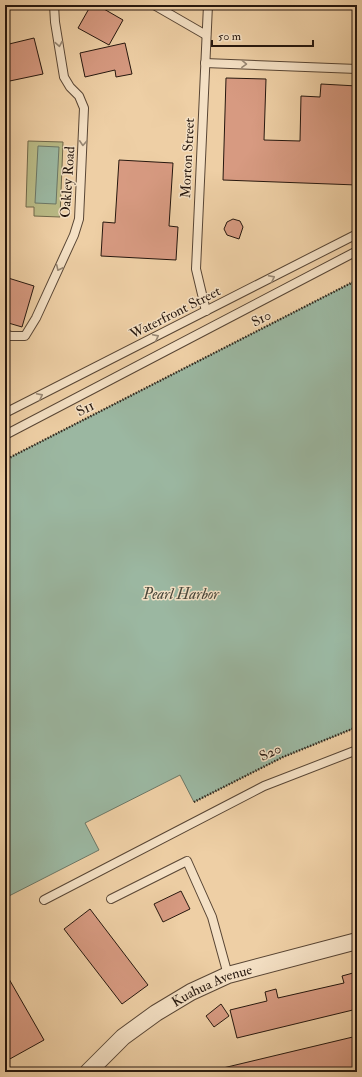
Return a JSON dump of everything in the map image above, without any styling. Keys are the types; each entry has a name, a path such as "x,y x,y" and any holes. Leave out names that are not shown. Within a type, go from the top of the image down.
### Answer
{"street":[{"name":"Kuahua Avenue","path":"88,1072 123,1037 156,1013 191,992 228,975 357,942"}],"lane":[{"name":"Oakley Road","path":"5,334 11,336 25,336 36,318 80,219 84,108 79,96 64,77 55,22 54,5"},
{"path":"154,5 206,35"},
{"name":"Morton Street","path":"206,311 196,269 208,5"},
{"path":"205,63 357,69"},
{"name":"Waterfront Street","path":"5,413 357,234"},
{"path":"5,435 357,251"},
{"path":"44,900 264,786 357,750"},
{"path":"111,899 187,861 212,917 228,975"}],"path":[{"name":"S10","path":"174,374 357,280"},
{"name":"S11","path":"5,460 174,374"},
{"name":"S20","path":"194,802 283,756 357,727"}],"green space":[{"path":"28,141 63,142 60,217 34,216 34,207 26,207"}],"water":[{"path":"38,146 59,147 56,204 35,203"},
{"name":"Pearl Harbor","path":"357,280 357,727 283,757 194,802 180,775 85,823 99,850 5,898 5,460"}],"building":[{"path":"91,5 97,5 123,20 109,45 78,28"},
{"path":"34,38 43,74 5,82 5,45"},
{"path":"125,43 132,74 116,77 115,70 85,77 80,53"},
{"path":"226,78 266,79 264,140 300,141 301,96 320,97 321,84 357,86 357,185 223,180"},
{"path":"119,160 173,163 169,226 178,227 176,260 101,256 103,222 115,223"},
{"path":"233,219 240,221 243,227 239,239 227,235 224,229 227,222"},
{"path":"5,277 34,286 22,327 5,322"},
{"path":"181,891 190,909 163,922 154,904"},
{"path":"90,909 148,985 122,1004 64,929"},
{"path":"5,972 44,1040 8,1060 5,1054"},
{"path":"353,973 354,978 357,978 357,1009 237,1038 230,1010 267,1001 265,992 276,989 278,998 344,983 342,976"},
{"path":"221,1004 229,1016 214,1027 206,1016"},
{"path":"357,1036 357,1072 223,1072 223,1068"}]}
